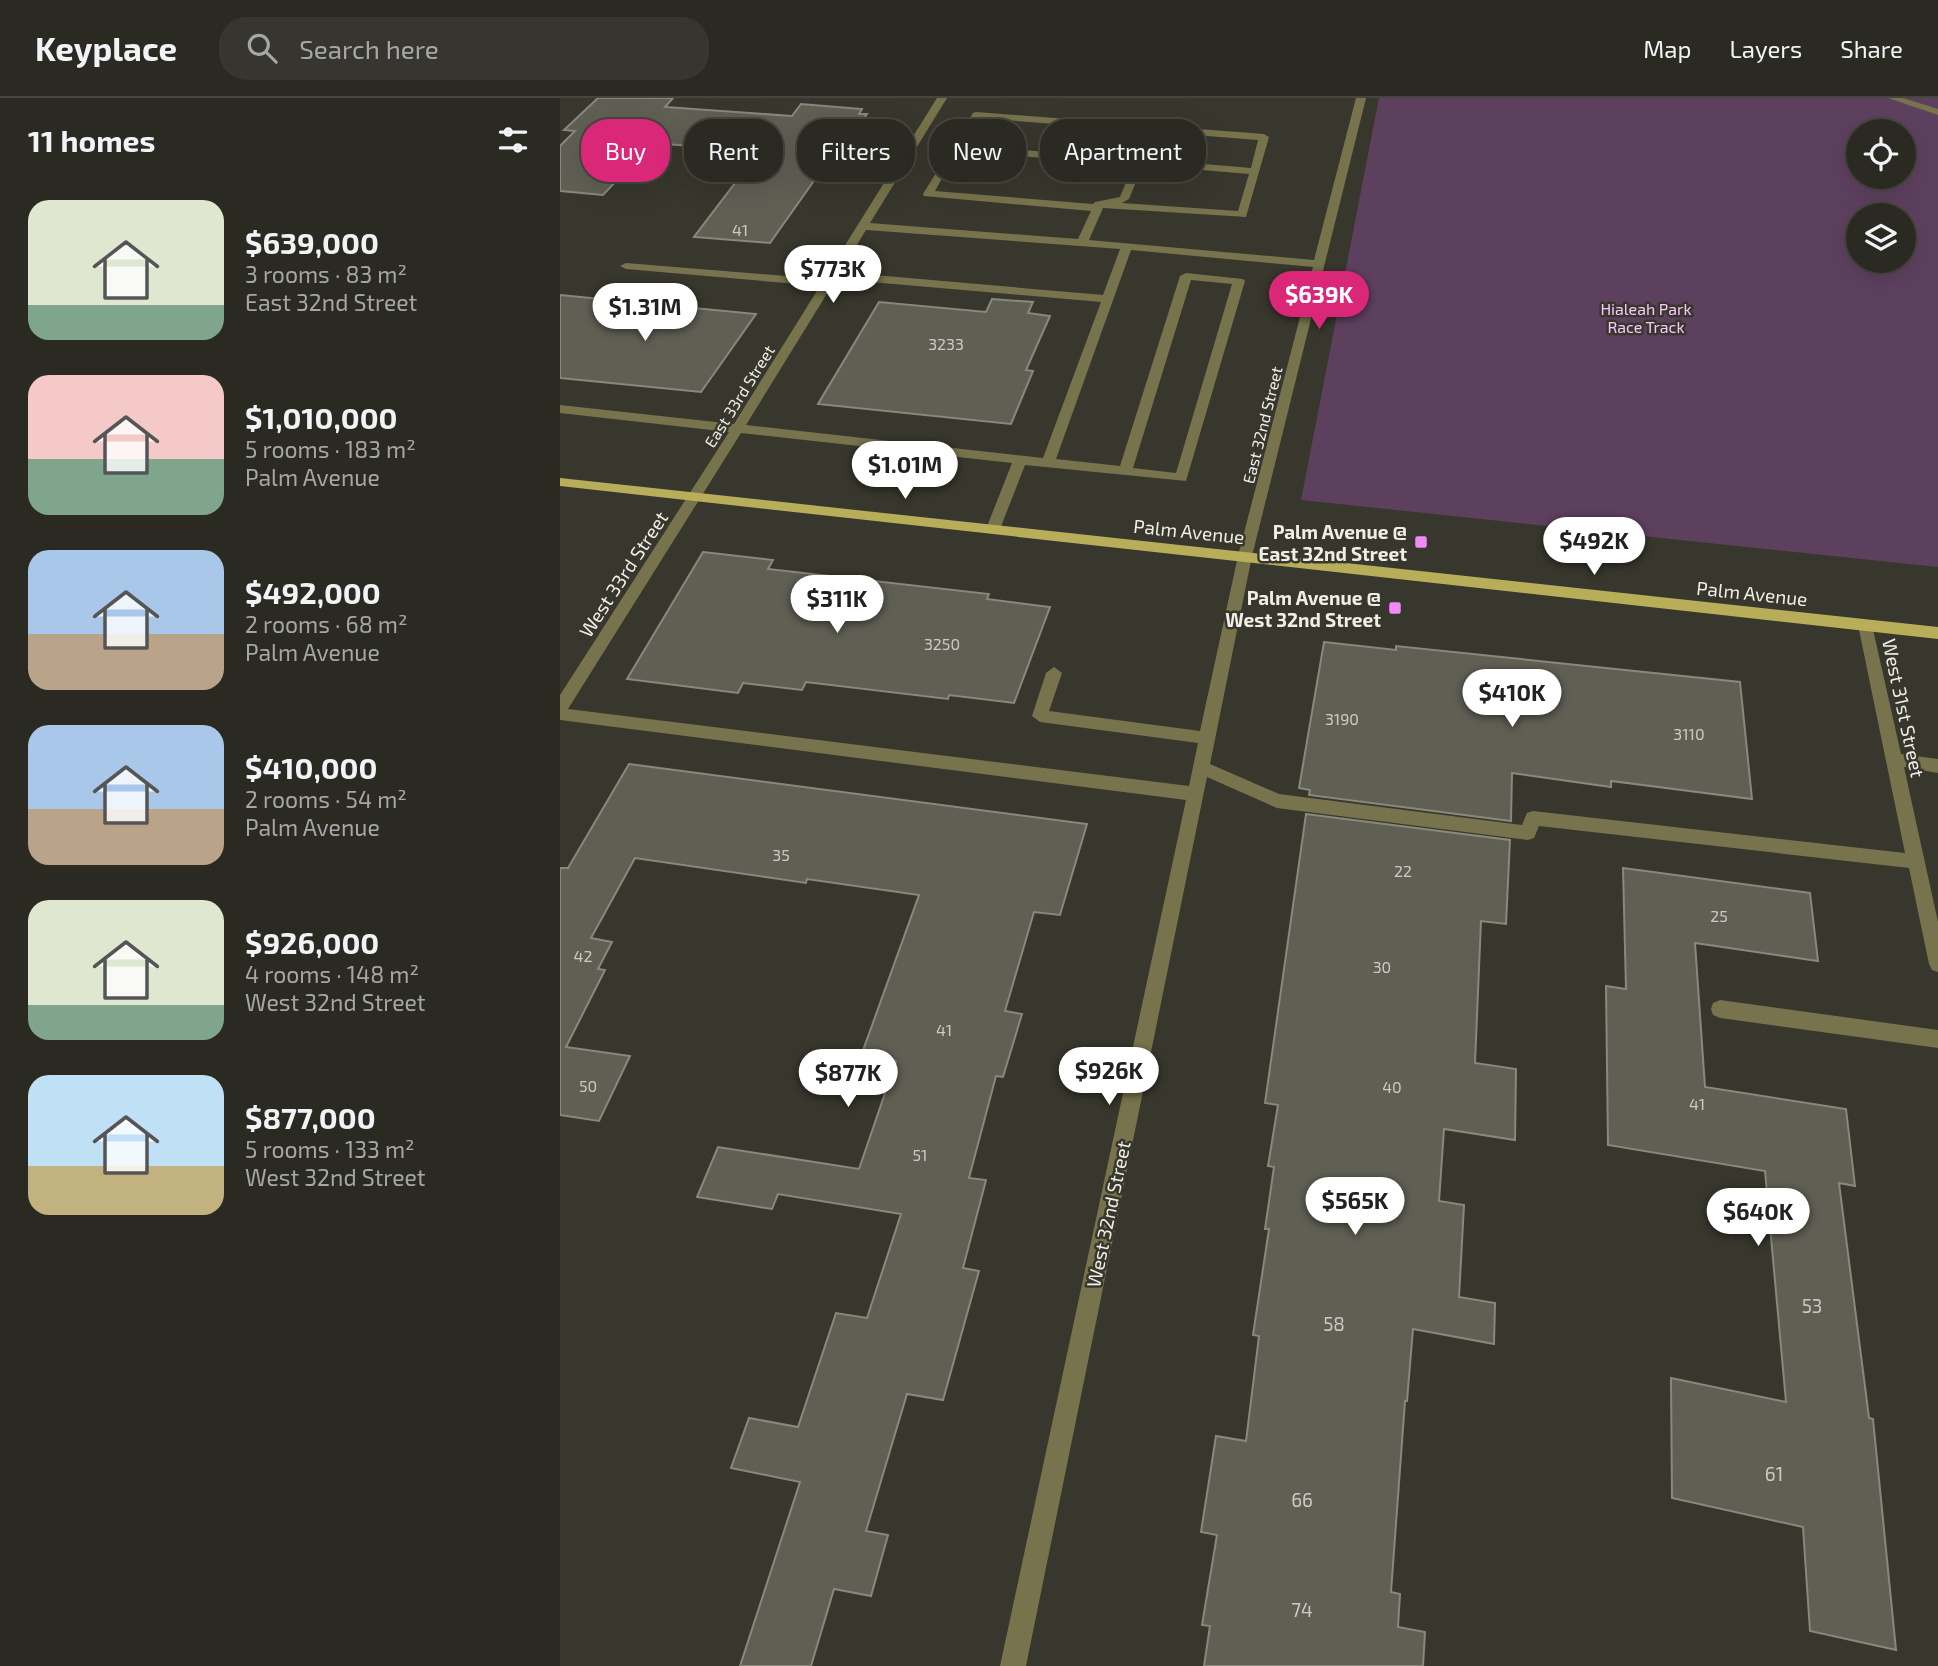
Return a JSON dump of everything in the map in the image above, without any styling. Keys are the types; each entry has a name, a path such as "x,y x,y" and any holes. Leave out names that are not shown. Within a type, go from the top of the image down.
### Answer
{"main road":[{"name":"Palm Avenue","path":"560,482 1938,633"}],"street":[{"name":"East 33rd Street","path":"696,496 942,98"},
{"name":"East 32nd Street","path":"1245,556 1361,98"},
{"path":"1893,98 1912,100 1938,112"},
{"path":"973,119 976,115 1040,120"},
{"path":"935,182 928,194 1241,215 1264,137 1206,132"},
{"path":"1206,168 1255,172"},
{"path":"1098,206 1124,199 1131,182"},
{"path":"1082,243 1098,206"},
{"path":"863,226 1319,264"},
{"path":"1048,463 1127,246"},
{"path":"626,266 1108,299"},
{"path":"560,409 1181,478 1239,281 1186,276 1125,471"},
{"path":"993,529 1020,460"},
{"name":"West 33rd Street","path":"560,708 696,496"},
{"name":"West 32nd Street","path":"1013,1666 1245,556"},
{"name":"West 31st Street","path":"1864,625 1915,861 1930,888 1938,964"},
{"path":"1054,673 1040,716 1208,738"},
{"path":"560,714 1195,794"},
{"path":"1894,759 1938,766"},
{"path":"1201,768 1277,801 1528,833 1533,818 1915,861"},
{"path":"1720,1009 1938,1039"}],"green space":[{"name":"Hialeah Park Race Track","path":"1379,98 1938,98 1938,567 1301,500"}],"building":[{"path":"598,98 673,98 665,107 792,116 801,104 862,109 859,114 867,114 863,119 797,119 797,182 813,182 770,243 694,237 736,182 783,182 783,119 684,119 684,145 670,144 670,119 581,119 581,182 615,182 603,195 560,191 560,146 575,131 564,130"},
{"path":"560,295 756,314 701,392 560,378"},
{"path":"992,299 1033,302 1028,313 1050,316 1026,370 1033,371 1011,424 818,404 879,302 986,312"},
{"path":"703,552 773,560 768,569 989,594 987,599 1050,607 1014,703 949,695 948,699 806,682 802,690 743,683 738,693 627,679"},
{"path":"1324,642 1396,650 1396,646 1740,682 1752,799 1611,781 1611,787 1512,773 1511,821 1309,795 1310,790 1299,788"},
{"path":"629,764 1087,824 1060,915 1034,912 1005,1011 1022,1014 1003,1077 996,1076 969,1178 986,1180 963,1268 979,1271 943,1400 907,1394 866,1531 888,1535 871,1596 834,1589 811,1666 740,1666 800,1482 731,1468 749,1418 798,1427 836,1313 867,1318 901,1214 778,1194 772,1209 697,1197 718,1147 859,1169 896,1061 861,1056 919,895 807,879 806,883 635,858 591,938 612,942 598,969 605,970 566,1047 630,1056 599,1121 560,1115 560,868 568,868"},
{"path":"1306,814 1510,840 1506,924 1481,921 1475,1063 1516,1069 1515,1140 1444,1129 1439,1201 1464,1205 1459,1297 1495,1303 1494,1344 1413,1329 1405,1401 1391,1592 1400,1594 1398,1627 1425,1632 1423,1666 1204,1666 1210,1626 1202,1625 1217,1535 1201,1532 1216,1436 1246,1441 1259,1336 1253,1335 1269,1229 1265,1229 1274,1167 1268,1166 1278,1105 1265,1103"},
{"path":"1623,868 1810,893 1818,961 1695,943 1705,1087 1846,1109 1855,1186 1839,1183 1869,1418 1873,1419 1896,1650 1810,1631 1803,1527 1672,1498 1671,1378 1786,1402 1765,1171 1608,1145 1606,986 1626,989"}],"place":[{"name":"Palm Avenue @ East 32nd Street","path":"1421,542"},
{"name":"Palm Avenue @ West 32nd Street","path":"1395,608"}]}
